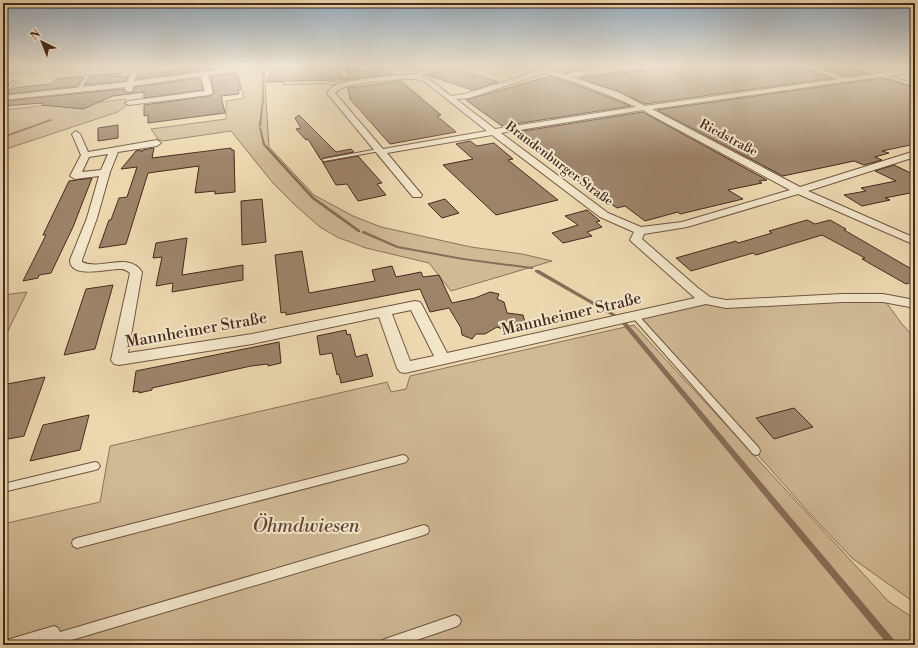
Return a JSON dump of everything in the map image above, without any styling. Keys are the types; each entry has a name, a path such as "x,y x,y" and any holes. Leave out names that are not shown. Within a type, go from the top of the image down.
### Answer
{"street":[{"path":"3,98 19,96"},
{"path":"129,96 130,112"},
{"path":"129,103 183,96"},
{"name":"Brandenburger Straße","path":"334,96 417,195"},
{"path":"450,98 464,96"},
{"name":"Riedstraße","path":"619,96 799,191 915,242"},
{"path":"379,151 726,96"},
{"name":"Brandenburger Straße","path":"450,98 604,215 640,231"},
{"path":"76,134 85,155 75,176 105,172"},
{"path":"85,155 158,143"},
{"name":"Mannheimer Straße","path":"114,150 105,172 92,218 76,260 76,264 82,268 122,264 131,267 136,272 119,360 252,338 415,305 443,359"},
{"path":"915,154 799,191 683,225 640,231 636,240 693,291 706,300 726,304 842,298 883,298 915,304"},
{"name":"Mannheimer Straße","path":"384,312 405,368 706,300"}],"lane":[{"path":"324,160 379,151"},
{"path":"636,317 756,451"},
{"path":"77,543 404,460"},
{"path":"3,488 95,466"},
{"path":"10,645 53,636 424,530"},
{"path":"385,645 455,621"}],"green space":[{"path":"244,96 266,96 269,147 314,195 353,216 381,227 471,247 522,254 552,261 451,291 429,263 366,248 337,237 320,227 273,183 231,131 163,141 158,139 151,129 226,119 226,101 244,98"},
{"path":"126,99 127,105 118,112 3,150 3,110 85,101 84,104"},
{"path":"27,292 3,341 3,295"},
{"path":"883,298 902,324 915,338 915,603 852,558 811,515 636,317 706,300"},
{"name":"Öhmdwiesen","path":"634,325 889,602 915,619 915,645 3,645 3,524 100,502 110,446 387,382 391,392 406,389 410,376"}],"building":[{"path":"51,96 112,96 83,109 42,105 43,103 3,106 3,101"},
{"path":"144,96 157,96 144,98"},
{"path":"208,96 221,96 225,113 148,123 148,115 144,116 144,105"},
{"path":"349,96 419,96 441,115 437,116 456,132 390,144 350,99"},
{"path":"479,96 606,96 631,106 502,126 466,100"},
{"path":"629,96 701,96 645,104"},
{"path":"754,96 915,96 915,144 882,151 889,153 875,157 882,160 864,165 854,161 783,176 657,110"},
{"path":"643,112 767,180 759,181 762,183 728,190 743,199 680,214 678,212 645,221 625,206 617,208 511,133"},
{"path":"299,115 336,152 351,149 354,152 324,158 321,160 308,139 306,140 296,129 301,128 295,118"},
{"path":"118,125 118,138 98,141 98,128"},
{"path":"470,141 477,146 494,143 513,159 508,160 558,200 496,215 443,165 473,159 456,144"},
{"path":"154,148 152,158 231,148 231,150 234,150 235,192 215,194 215,191 195,193 199,166 148,173 126,244 99,248 119,198 127,197 137,167 121,169 136,151 141,150 142,152 143,150"},
{"path":"358,156 382,183 377,184 386,195 358,201 347,184 336,185 322,161 324,162"},
{"path":"894,165 915,175 915,192 885,198 890,200 862,206 844,195 866,191 861,188 896,181 875,171"},
{"path":"92,178 73,227 51,273 39,275 38,278 23,281 46,235 43,235 69,181"},
{"path":"262,199 266,242 242,245 241,201"},
{"path":"445,199 459,213 442,218 428,204"},
{"path":"587,210 600,221 596,222 602,227 587,232 592,236 563,243 552,233 578,225 565,216"},
{"path":"807,220 815,224 830,220 846,229 844,230 915,271 915,281 906,284 862,259 865,258 822,235 756,255 753,253 691,271 676,258 736,241 738,243 772,233 769,231"},
{"path":"187,238 182,275 243,265 243,280 172,292 173,283 156,286 162,257 153,258 156,243"},
{"path":"302,251 309,293 375,281 372,270 392,266 396,277 421,272 423,277 439,275 452,303 475,298 490,292 499,294 497,299 504,302 507,313 523,315 526,326 513,333 497,327 485,334 476,334 472,339 462,335 461,328 449,308 430,312 420,289 286,315 286,312 281,313 275,255"},
{"path":"113,285 95,349 64,355 86,289"},
{"path":"346,330 347,335 350,334 356,357 367,354 373,376 341,383 339,374 337,375 332,353 320,355 317,336"},
{"path":"279,342 281,363 268,366 268,364 251,366 152,388 152,390 139,393 139,391 133,392 136,371"},
{"path":"45,377 24,436 3,440 3,394 7,384"},
{"path":"794,408 813,427 774,439 756,418"},
{"path":"89,415 80,450 30,461 43,425"}],"waterway":[{"path":"260,126 263,96"},
{"path":"3,137 52,120"},
{"path":"260,128 264,144 313,198 359,231"},
{"path":"363,232 397,247 463,259 532,268"},
{"path":"537,271 618,317"},
{"path":"625,324 893,645"}]}
